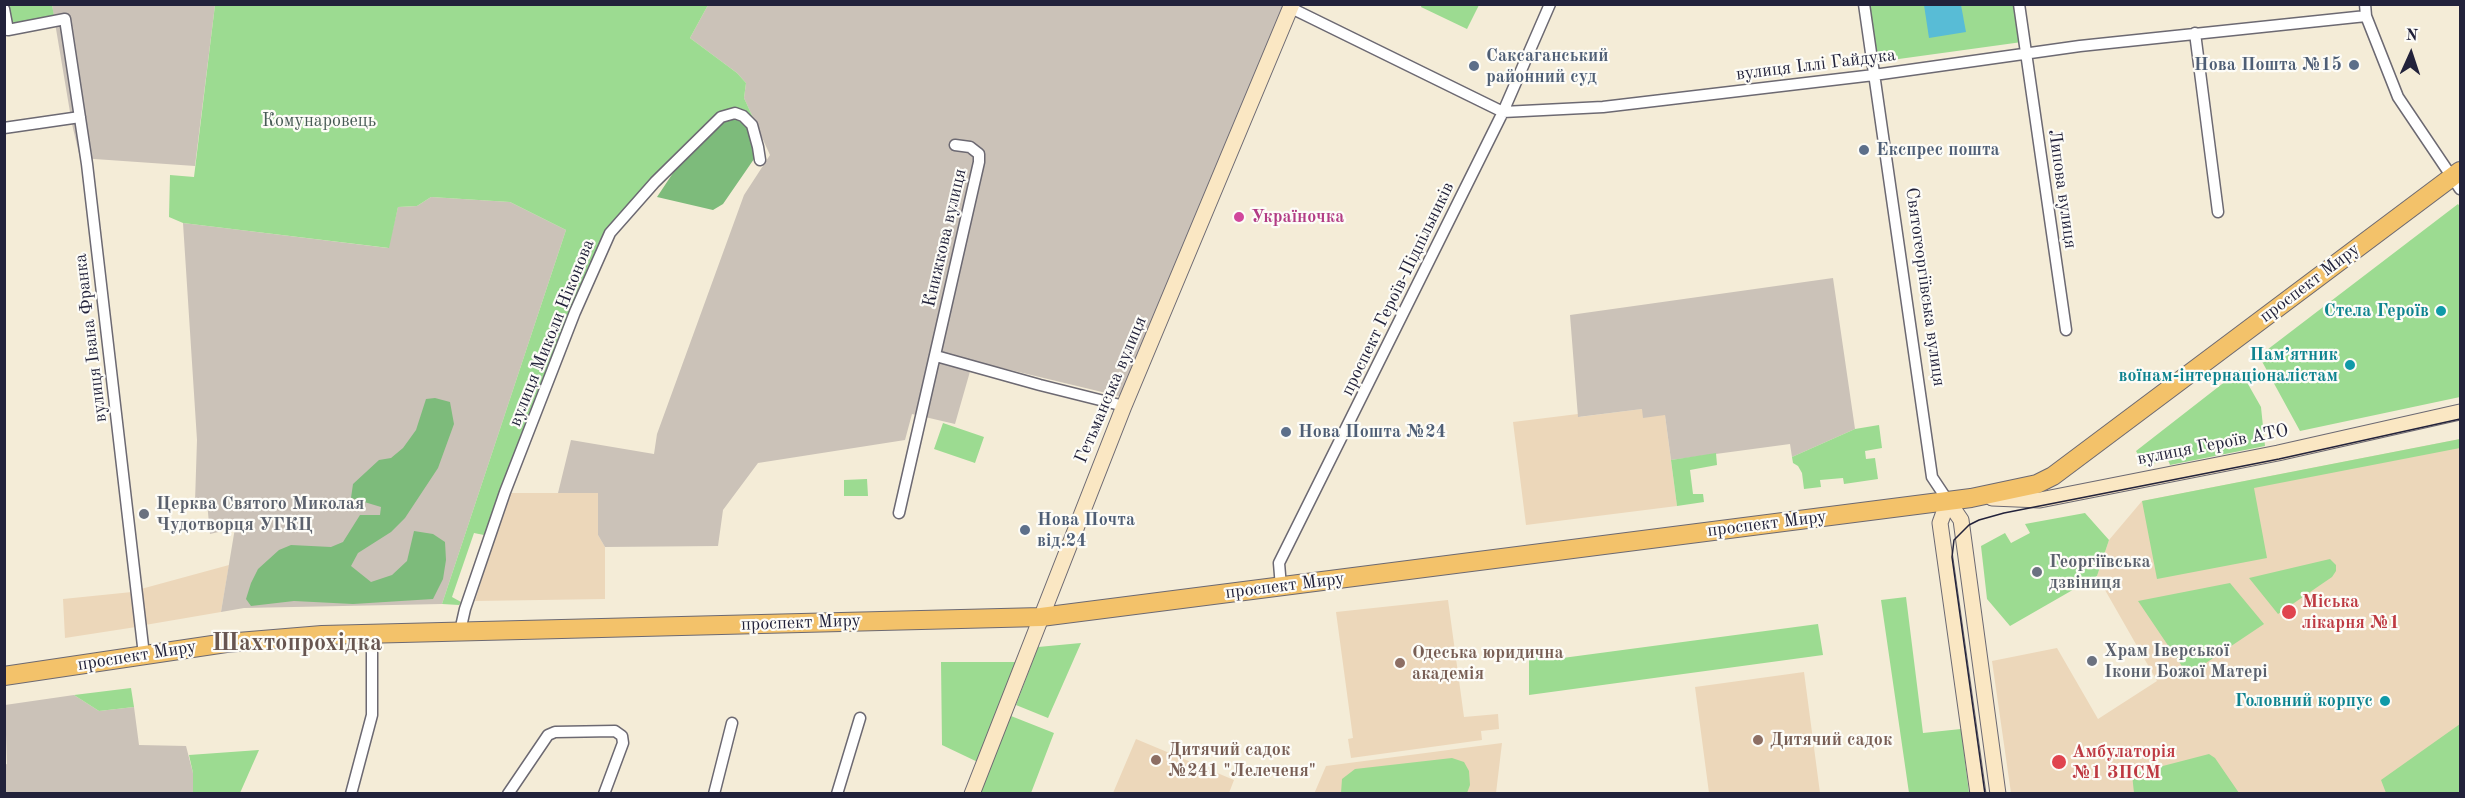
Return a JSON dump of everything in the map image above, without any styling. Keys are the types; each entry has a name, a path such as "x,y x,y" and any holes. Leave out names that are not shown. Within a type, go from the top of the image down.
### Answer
{"main road":[{"name":"проспект Миру","path":"4,676 279,638 460,631 1041,617 1971,498 2037,484 2053,476 2458,179"}],"street":[{"name":"проспект Героїв-Підпільників","path":"1281,587 1279,563 1503,112 1550,4"},
{"name":"Святогеоргіївська вулиця","path":"1864,4 1932,477 1961,520 1998,794"},
{"name":"Липова вулиця","path":"2019,4 2066,330"},
{"name":"вулиця Іллі Гайдука","path":"1292,6 1503,112 1603,107 1874,75 2026,52 2195,33 2366,10"},
{"name":"Гетьманська вулиця","path":"972,794 1124,406 1292,6"},
{"name":"вулиця Івана Франка","path":"4,9 8,30 65,19 87,164 144,655"},
{"path":"2366,10 2398,98 2458,179"},
{"path":"2195,33 2218,212"},
{"name":"вулиця Миколи Ніконова","path":"460,631 465,609 505,492 575,312 610,233 655,182 721,117 735,113 743,116 752,125 760,160"},
{"path":"4,128 80,117"},
{"name":"Книжкова вулиця","path":"899,513 979,162 979,154 970,147 955,145"},
{"path":"936,356 1040,386 1124,406"},
{"name":"вулиця Героїв АТО","path":"1971,498 2040,500 2278,453 2460,412"},
{"path":"1948,501 1940,523 1978,794"},
{"path":"351,794 372,715 372,634"},
{"path":"837,794 860,718"},
{"path":"714,794 732,723"},
{"path":"508,794 548,735 555,732 615,731 622,736 623,743 604,794"}],"shaded area":[{"path":"52,5 215,5 195,166 80,158"},
{"path":"708,5 1292,5 1127,398 973,361 955,424 912,414 905,440 758,463 723,510 718,546 605,547 598,535 598,493 558,493 571,440 654,454 657,434 744,195 770,155 744,98 746,83 737,73 690,38"},
{"path":"431,197 510,202 566,230 442,604 244,608 221,612 235,528 210,534 207,502 195,502 197,440 183,223 388,248 398,207 417,206"},
{"path":"1833,278 1855,429 1792,457 1790,444 1671,460 1665,415 1643,418 1642,409 1578,417 1570,315"},
{"path":"1642,409 1665,415 1677,506 1526,525 1513,422"},
{"name":"Міська лікарня №1","path":"2460,439 2460,793 2011,793 1992,661 2057,648 2098,719 2157,681 2097,576 2109,540 2142,501"},
{"path":"509,493 598,493 598,535 605,547 605,599 475,601"},
{"path":"229,565 221,612 145,625 141,589"},
{"path":"132,592 136,627 65,638 63,599"},
{"name":"Одеська юридична академія","path":"1448,600 1464,717 1498,714 1499,729 1481,731 1482,740 1351,758 1348,739 1353,738 1336,612"},
{"name":"Дитячий садок","path":"1804,672 1820,793 1709,793 1695,687"},
{"path":"74,695 99,711 134,707 139,745 186,746 193,773 193,793 5,793 4,765 7,764 5,705"},
{"name":"Дитячий садок №241 \"Лелеченя\"","path":"1136,739 1234,780 1229,793 1113,793"},
{"path":"1502,743 1496,793 1314,794 1326,766"}],"green space":[{"path":"1422,4 1479,5 1467,29 1421,7"},
{"path":"4,5 52,5 55,21 5,31"},
{"name":"Комунаровець","path":"215,5 708,5 690,38 737,73 746,83 744,98 755,122 652,179 605,230 578,291 484,535 474,533 452,597 461,602 459,605 442,604 566,230 510,202 431,197 417,206 398,207 389,248 183,223 169,217 170,175 194,177"},
{"path":"1869,5 2016,5 2022,42 1877,62"},
{"path":"733,117 748,127 754,147 754,159 723,204 713,210 657,197 683,158 717,123"},
{"path":"2458,204 2460,207 2460,397 2300,431 2259,356"},
{"path":"2240,370 2261,407 2265,446 2170,465 2168,460 2144,466 2136,451"},
{"path":"435,398 450,402 454,424 438,468 405,518 391,532 358,553 351,566 371,582 392,575 407,561 414,531 433,534 445,542 446,560 443,579 433,599 353,604 294,601 251,606 246,599 258,569 279,550 291,545 331,547 343,542 360,515 380,515 381,507 351,498 353,484 379,460 391,458 403,448 416,430 426,399"},
{"path":"943,423 984,437 975,463 934,449"},
{"path":"1879,425 1882,448 1865,451 1866,459 1875,458 1878,479 1844,484 1843,478 1820,480 1821,487 1804,489 1802,473 1793,463 1792,457 1855,429"},
{"path":"2460,439 2460,448 2254,488 2267,558 2157,579 2142,501"},
{"path":"1716,453 1717,465 1690,470 1693,494 1703,494 1704,502 1677,506 1671,460"},
{"path":"867,479 868,496 844,496 844,480"},
{"path":"2085,513 2109,540 2097,576 2010,626 1987,599 1981,546 2005,533 2011,543 2030,533 2025,524"},
{"path":"2330,559 2336,565 2336,571 2332,577 2278,614 2249,578"},
{"path":"2230,583 2264,624 2188,675 2138,601"},
{"path":"1906,597 1923,733 1961,729 1969,793 1909,793 1881,600"},
{"path":"1818,624 1823,655 1529,695 1529,655 1548,653 1555,659"},
{"path":"1081,643 1048,718 1016,705 1038,647"},
{"path":"941,662 1023,662 984,765 942,745"},
{"path":"131,688 134,707 99,711 74,695"},
{"path":"1011,716 1054,733 1031,793 980,794"},
{"path":"2460,724 2460,793 2386,793 2381,780"},
{"path":"259,750 240,793 193,793 193,773 189,755"},
{"path":"2209,754 2215,758 2239,793 2134,793 2132,774"},
{"path":"1452,758 1464,762 1469,771 1470,785 1467,793 1341,793 1342,779 1355,769"}],"water":[{"path":"1924,5 1961,5 1966,32 1929,38"}],"tram line":[{"path":"1985,794 1952,557 1954,540 1969,525 2004,513 2279,459 2460,419"}],"place":[{"name":"Нова Пошта №15","path":"2354,65"},
{"name":"Саксаганський районний суд","path":"1474,66"},
{"name":"Експрес пошта","path":"1864,150"},
{"name":"Україночка","path":"1239,217"},
{"name":"Стела Героїв","path":"2441,311"},
{"name":"Пам’ятник воїнам-інтернаціоналістам","path":"2350,365"},
{"name":"Нова Пошта №24","path":"1286,432"},
{"name":"Церква Святого Миколая Чудотворця УГКЦ","path":"144,514"},
{"name":"Нова Почта від.24","path":"1025,530"},
{"name":"Георгіївська дзвіниця","path":"2037,572"},
{"name":"Міська лікарня №1","path":"2289,612"},
{"name":"Храм Іверської Ікони Божої Матері","path":"2092,661"},
{"name":"Одеська юридична академія","path":"1400,663"},
{"name":"Головний корпус","path":"2385,701"},
{"name":"Дитячий садок","path":"1758,740"},
{"name":"Дитячий садок №241 \"Лелеченя\"","path":"1156,760"},
{"name":"Амбулаторія №1 ЗПСМ","path":"2059,762"}],"district":[{"name":"Шахтопрохідка","path":"297,644"}]}
